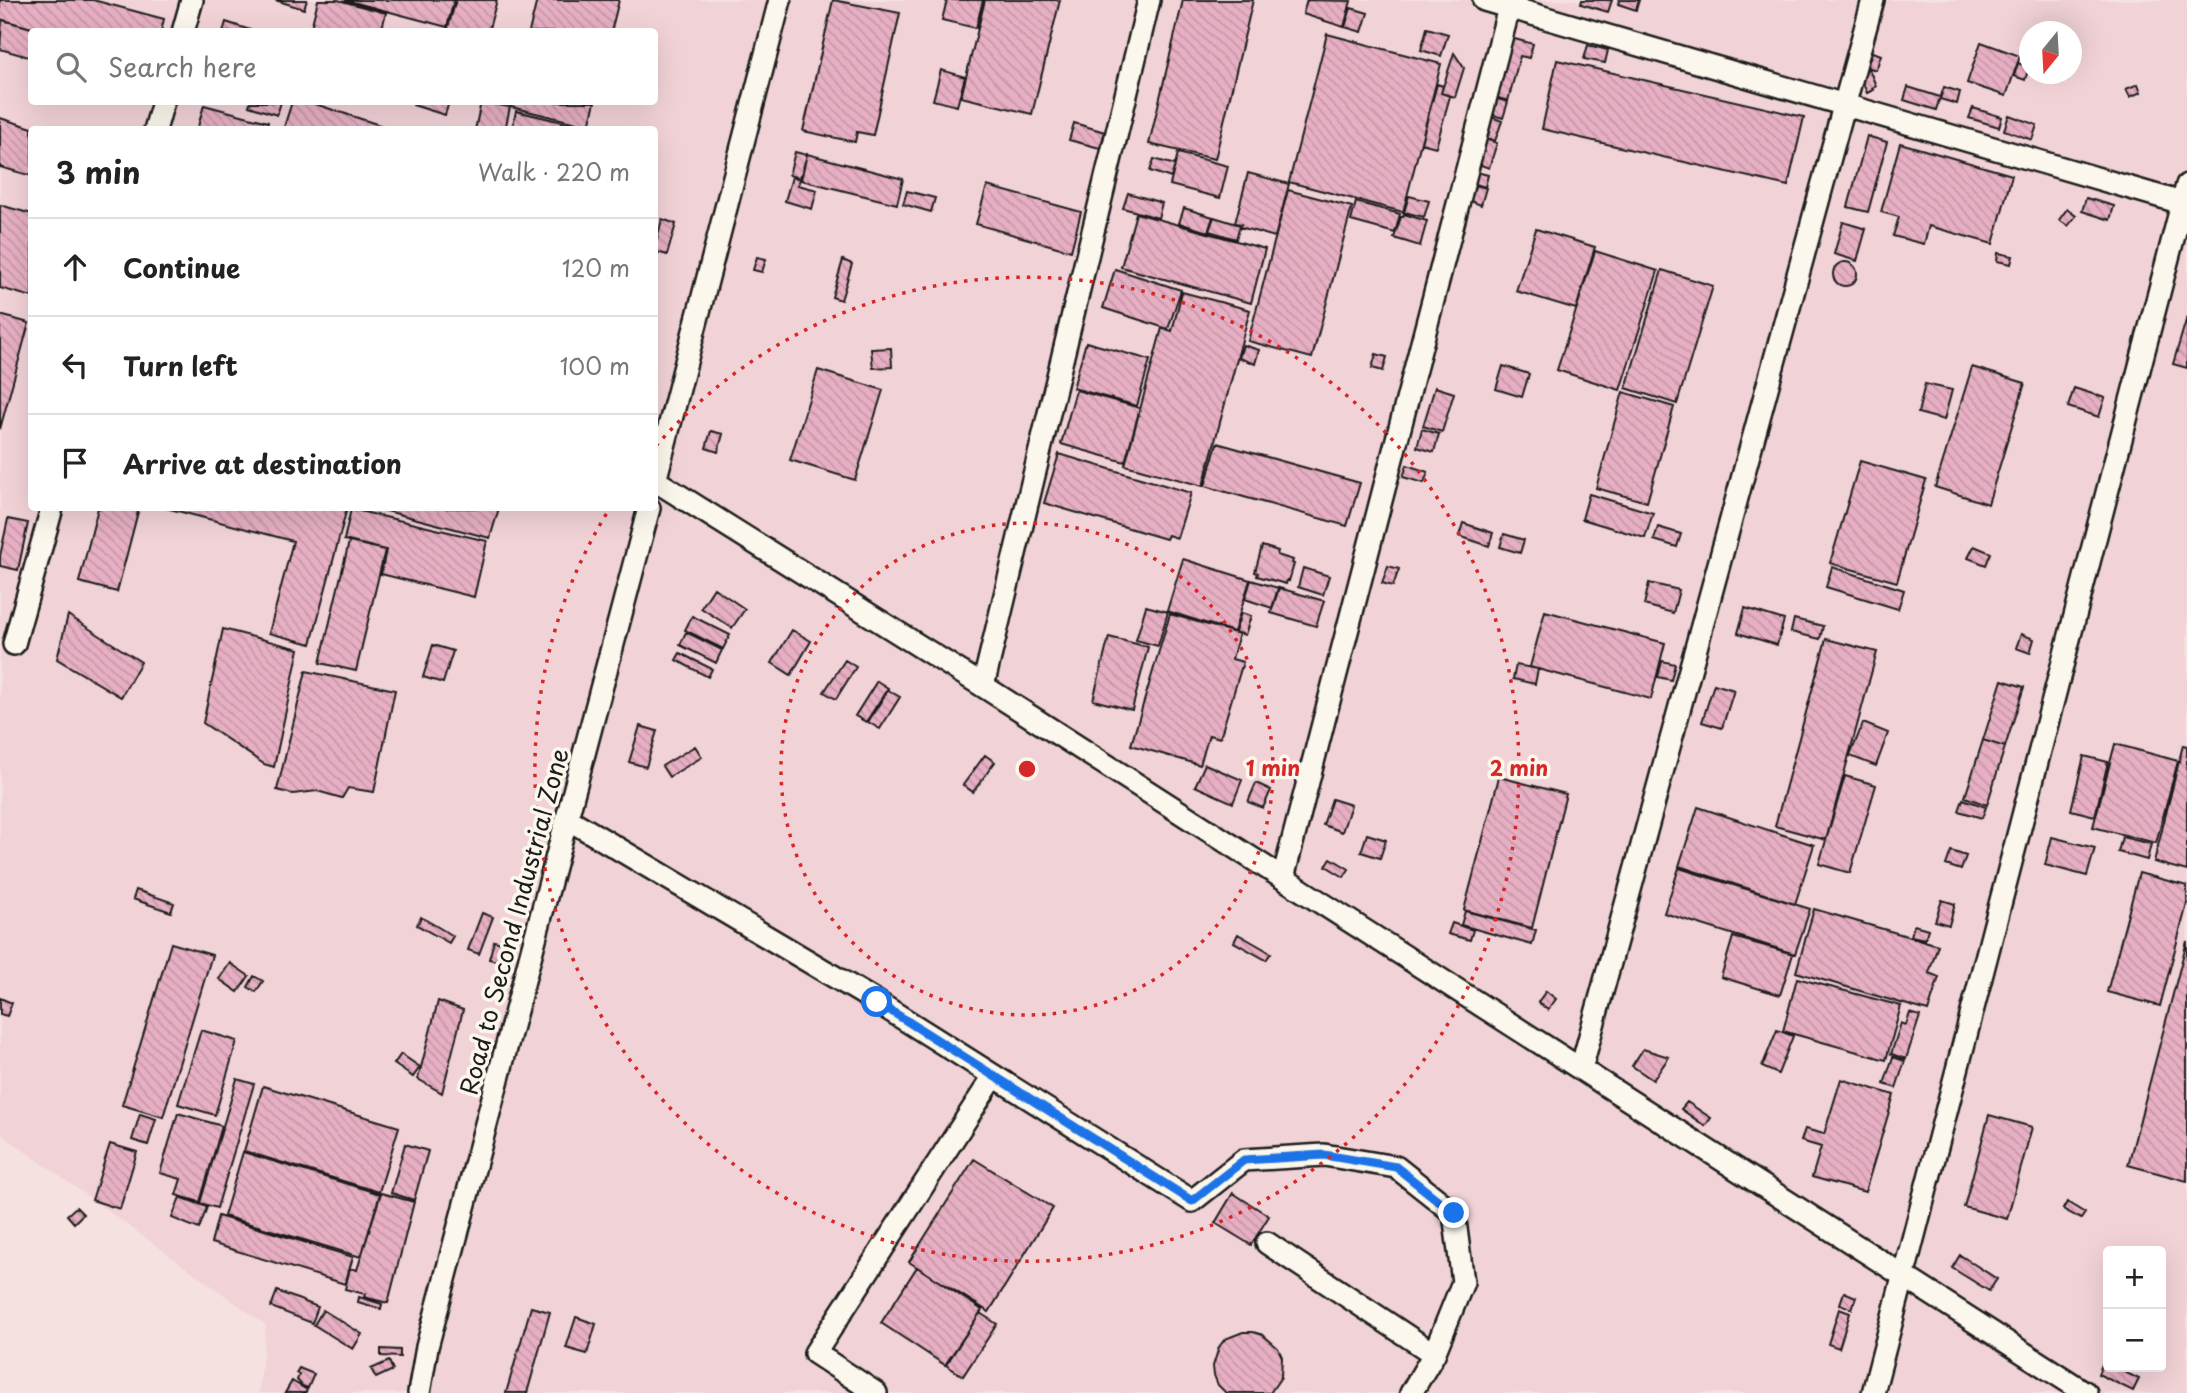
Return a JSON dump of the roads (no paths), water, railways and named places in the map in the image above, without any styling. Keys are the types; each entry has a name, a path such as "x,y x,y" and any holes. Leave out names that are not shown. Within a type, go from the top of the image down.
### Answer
{"street":[{"path":"184,28 192,0"},
{"path":"658,471 780,0"},
{"path":"983,687 1149,0"},
{"path":"1484,0 1510,3 1844,104 2185,194 1873,1393"},
{"path":"1581,1069 1873,0"},
{"path":"1283,878 1510,3"},
{"path":"156,126 162,105"},
{"path":"658,485 983,687 2086,1393"},
{"path":"14,644 50,511"},
{"name":"Road to Second Industrial Zone","path":"419,1393 428,1347 648,511"},
{"path":"568,819 877,1002 1192,1201 1244,1160 1324,1155 1396,1167 1454,1213 1464,1282 1434,1354 1411,1393"},
{"path":"876,1393 815,1353 994,1076"},
{"path":"1267,1243 1434,1354"}]}
